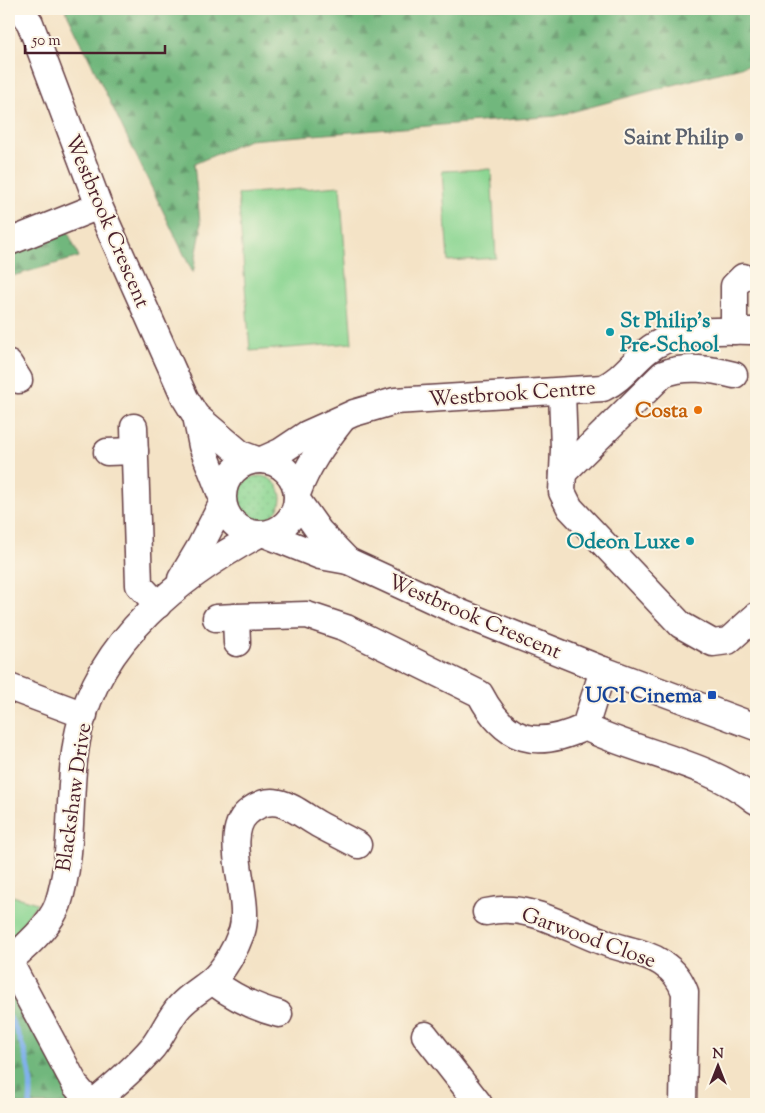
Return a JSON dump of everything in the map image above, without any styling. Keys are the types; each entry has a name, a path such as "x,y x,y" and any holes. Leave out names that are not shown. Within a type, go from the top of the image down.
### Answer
{"street":[{"name":"Westbrook Crescent","path":"26,13 99,206 181,390 196,416 202,446 222,499"},
{"path":"9,242 99,206"},
{"path":"743,278 734,286 745,331"},
{"name":"Westbrook Centre","path":"259,460 280,452 307,434 343,419 396,401 596,389 614,382 646,352 671,336 684,333 745,331"},
{"path":"563,473 663,374 676,369 712,369 734,375"},
{"path":"562,392 562,492 570,508 681,626 713,643 728,641 756,616"},
{"name":"Westbrook Crescent","path":"196,416 241,454 259,460"},
{"path":"297,497 294,484 286,471 272,462 259,460 246,463 233,472 224,486 222,499 228,516 239,528 262,534 277,530 287,523 294,512 303,478 319,449 343,419"},
{"path":"107,452 135,440 140,585 158,605"},
{"name":"Westbrook Crescent","path":"297,497 319,531 348,561"},
{"name":"Blackshaw Drive","path":"177,586 200,547 222,499"},
{"name":"Westbrook Crescent","path":"262,534 320,556 348,561 461,613 603,670 756,726"},
{"name":"Blackshaw Drive","path":"9,961 31,942 58,905 67,858 76,752 84,715 101,675 119,647 177,586 262,534"},
{"path":"237,643 226,618 307,616 346,628 480,694 492,715 505,729 526,738 546,740 564,737 585,727 603,670"},
{"path":"9,687 84,715"},
{"path":"585,727 608,738 712,774 756,801"},
{"path":"9,961 76,1086 92,1104 144,1056 180,1006 194,993 212,981 231,955 242,930 245,903 236,851 236,836 238,826 246,814 264,804 280,802 297,808 316,823 357,846"},
{"name":"Garwood Close","path":"485,915 512,908 537,914 605,943 640,952 662,963 679,976 685,992 683,1104"},
{"path":"212,981 233,997 260,1009 280,1015"},
{"path":"422,1034 479,1104"}],"green space":[{"path":"65,9 756,9 756,63 556,116 249,140 194,164 201,231 193,273"},
{"path":"491,169 496,258 448,261 442,171"},
{"path":"340,186 352,343 250,351 238,194"},
{"path":"67,230 79,257 9,277 9,246"},
{"path":"259,476 271,480 277,486 281,498 277,510 271,516 259,520 247,516 241,510 237,498 241,486 247,480"},
{"path":"9,895 37,903 9,943"},
{"path":"9,961 99,1104 9,1104 9,1073 13,1065 9,1053"}],"waterway":[{"path":"9,1016 19,1036 29,1070 30,1104"}],"place":[{"name":"Saint Philip","path":"739,137"},
{"name":"St Philip's Pre-School","path":"610,332"},
{"name":"Costa","path":"698,410"},
{"name":"Odeon Luxe","path":"690,541"},
{"name":"UCI Cinema","path":"712,695"}]}
